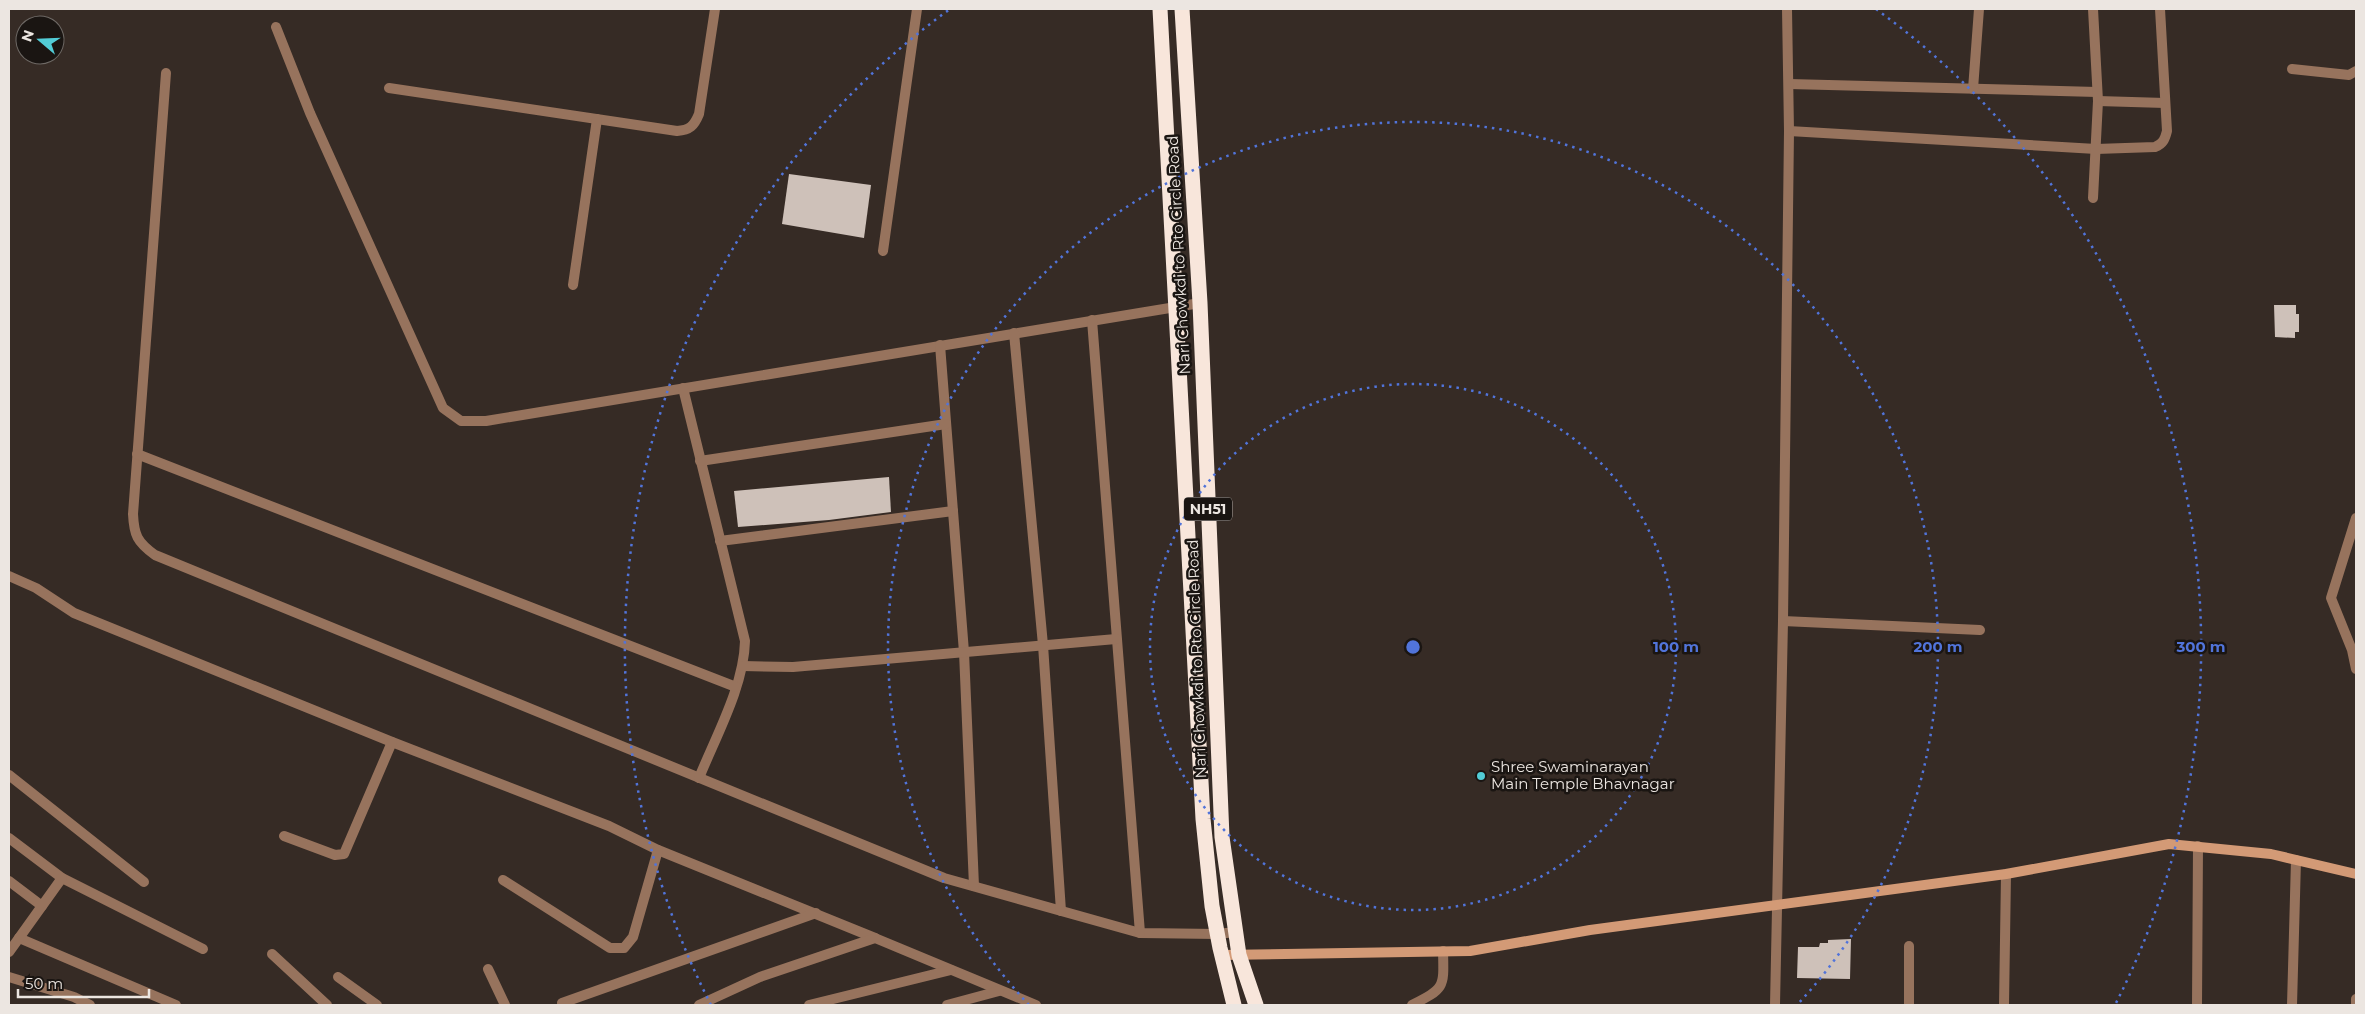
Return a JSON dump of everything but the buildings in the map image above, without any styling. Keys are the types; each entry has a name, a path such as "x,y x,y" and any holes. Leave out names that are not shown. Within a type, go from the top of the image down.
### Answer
{"highway":[{"name":"NH51","path":"1160,9 1174,306 1203,819 1217,934 1234,1005"},
{"name":"Nari Chowkdi to Rto Circle Road","path":"1182,9 1200,303 1222,837 1239,955 1256,1005"}],"street":[{"path":"388,88 677,131 687,130 695,124 699,114 715,9"},
{"path":"883,251 917,9"},
{"path":"1775,1005 1783,621 1789,131 1787,9"},
{"path":"1973,89 1979,9"},
{"path":"2093,9 2098,96 2093,198"},
{"path":"1789,131 2096,149 2155,147 2161,145 2167,131 2160,9"},
{"path":"276,27 310,113 443,408 461,421 486,421 1200,303"},
{"path":"2292,69 2349,74 2356,71"},
{"path":"166,73 132,514 134,529 140,544 155,555 928,872 1140,933 1217,934 1236,932"},
{"path":"1789,84 1973,89 2098,96 2165,103"},
{"path":"573,285 597,119"},
{"path":"1092,320 1140,933"},
{"path":"1014,333 1043,645 1061,910"},
{"path":"940,345 964,652 974,886"},
{"path":"682,388 745,641 743,666 736,687 699,778"},
{"path":"700,462 946,424"},
{"path":"137,454 736,687"},
{"path":"720,540 953,510"},
{"path":"2356,518 2331,598 2352,650 2356,669"},
{"path":"9,576 36,588 74,613 392,742 609,826 658,850 1036,1005"},
{"path":"1783,621 1980,630"},
{"path":"743,666 793,667 1116,639"},
{"path":"284,836 336,855 344,854 392,742"},
{"path":"9,775 144,882"},
{"path":"9,838 62,878 203,949"},
{"path":"1221,955 1470,951 1590,930 2006,874 2169,844 2271,854 2356,874"},
{"path":"2197,1005 2198,846"},
{"path":"503,880 610,948 624,948 633,937 658,850"},
{"path":"2292,1005 2296,860"},
{"path":"2004,1005 2006,874"},
{"path":"9,952 62,878"},
{"path":"9,881 42,906"},
{"path":"562,1004 816,914"},
{"path":"19,938 176,1005"},
{"path":"699,1005 760,977 876,938"},
{"path":"1909,946 1909,1005"},
{"path":"1412,1005 1440,988 1444,974 1443,951"},
{"path":"272,954 326,1005"},
{"path":"488,968 506,1005"},
{"path":"809,1005 951,970"},
{"path":"9,977 74,997 90,1005"},
{"path":"338,977 377,1005"},
{"path":"947,1005 999,991"},
{"path":"2356,999 2356,1005"}],"place":[{"name":"Shree Swaminarayan Main Temple Bhavnagar","path":"1481,776"}]}
